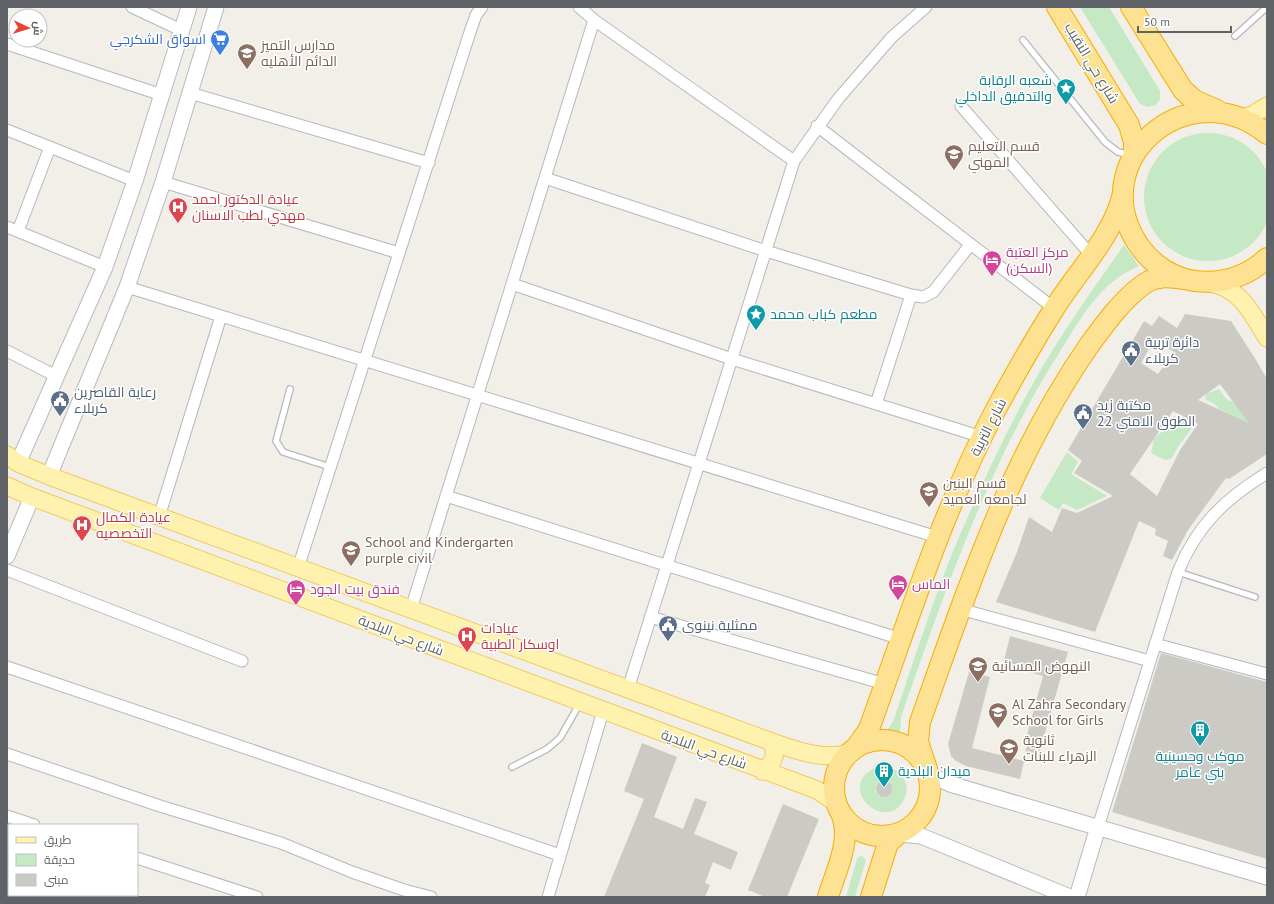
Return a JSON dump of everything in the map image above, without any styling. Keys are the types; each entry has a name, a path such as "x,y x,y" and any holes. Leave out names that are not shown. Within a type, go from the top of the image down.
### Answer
{"highway":[{"name":"شارع حي النقيب","path":"1057,7 1126,120 1134,142 1134,155"},
{"path":"1131,7 1178,84 1194,100 1234,115 1267,134"},
{"path":"1185,279 1164,270 1146,256 1133,237 1125,215 1123,192 1126,173 1134,155 1146,138 1163,124 1182,115 1204,111 1234,115"},
{"name":"شارع التربية","path":"853,749 869,729 937,537 982,437 1011,382 1054,308 1114,220 1123,192"},
{"path":"871,897 890,839 912,827 923,815 929,800 930,784 927,769 919,749 918,728 960,609 986,542 1023,459 1048,410 1076,364 1115,312 1141,287 1156,278 1185,279 1210,283 1235,278 1258,267 1267,258"},
{"path":"828,897 842,848 844,826 833,792 836,772 853,749 871,741 884,739 897,742 910,748 920,757 927,769"},
{"path":"839,809 853,827 866,834 882,837 898,834"}],"main road":[{"path":"12,459 56,376 105,267 135,181 189,7"},
{"path":"49,476 127,287 163,182 216,7"},
{"path":"1234,115 1252,115 1267,106"},
{"path":"1210,283 1227,287 1237,294 1245,303 1267,338"},
{"name":"شارع حي البلدية","path":"12,459 49,476 159,517 798,751 836,756 853,749"},
{"name":"شارع حي البلدية","path":"7,486 32,497 816,790 839,809"},
{"path":"7,556 32,497"},
{"path":"762,771 773,762 775,756 772,742"},
{"path":"927,769 934,777 944,782 1267,877"},
{"path":"1077,897 1098,827"},
{"path":"898,834 921,836 1070,897"}],"street":[{"path":"132,7 182,30"},
{"path":"298,568 470,32 476,15 482,7"},
{"path":"579,7 594,20 794,162"},
{"path":"628,689 794,162 838,99 892,38 926,7"},
{"path":"411,609 594,20"},
{"path":"7,44 162,95"},
{"path":"190,93 429,163"},
{"path":"961,106 1091,255"},
{"path":"818,126 970,245 1054,308"},
{"path":"7,130 135,181"},
{"path":"18,231 50,147"},
{"path":"545,178 766,251 911,295 923,297 933,292 970,245"},
{"path":"163,182 399,253"},
{"path":"7,226 105,267"},
{"path":"512,284 732,359 982,437"},
{"path":"127,287 937,537"},
{"path":"876,404 911,295"},
{"path":"159,517 221,316"},
{"path":"7,351 56,376"},
{"path":"1098,827 1178,572 1193,540 1218,509 1232,497 1267,473"},
{"path":"446,496 901,640"},
{"path":"7,570 242,661"},
{"path":"960,609 1150,662"},
{"path":"650,617 885,684"},
{"path":"1155,644 1267,674"},
{"path":"7,667 560,855"},
{"path":"548,897 602,711"},
{"path":"7,754 160,806 281,843 352,872 404,890 431,897"},
{"path":"7,816 31,824"},
{"path":"138,858 258,897"}],"lane":[{"path":"1235,36 1267,7"},
{"path":"1024,40 1105,142 1118,152 1134,155"},
{"path":"290,389 276,441 283,452 330,467"},
{"path":"1178,572 1255,597"},
{"path":"512,767 547,749 560,738 580,702"}],"green space":[{"path":"1080,7 1109,7 1160,91 1160,99 1156,105 1148,107 1140,104"},
{"path":"1208,133 1232,138 1253,152 1267,173 1272,197 1267,221 1253,242 1232,256 1208,261 1184,256 1163,242 1149,221 1144,197 1149,173 1163,152 1184,138"},
{"path":"1124,245 1139,266 1125,273 1113,282 1092,303 1075,327 1033,396 989,485 951,577 901,717 900,731 887,730 893,722 948,563 1003,440 1030,388 1050,355"},
{"path":"1219,389 1227,400 1232,401 1267,432 1219,409 1216,405 1205,399 1206,394"},
{"path":"1174,416 1188,422 1192,428 1179,445 1171,459 1165,460 1151,453 1154,439 1168,426"},
{"path":"1067,452 1078,462 1071,474 1107,496 1077,510 1063,503 1059,510 1040,498"},
{"path":"879,766 891,768 901,775 904,779 907,790 905,797 897,808 887,812 877,810 868,804 861,795 860,785 865,775","holes":["883,781 891,786 891,793 886,797 879,796 875,791 877,784"]},
{"path":"860,856 866,860 855,897 846,897 857,859"}],"building":[{"path":"1185,314 1231,321 1267,379 1267,454 1229,479 1226,478 1188,530 1172,560 1163,556 1168,541 1155,535 1156,529 1139,521 1095,632 996,602 1017,552 1029,517 1052,532 1062,508 1077,513 1113,496 1074,473 1082,461 1068,450 1144,321 1152,326 1159,316 1177,328","holes":["1154,340 1174,352 1164,369 1163,367 1158,374 1141,363","1220,384 1249,423 1198,400","1173,411 1198,424 1180,450 1157,496 1130,474"]},
{"path":"1010,636 1068,652 1038,757 1025,753 1028,742 1025,742 1043,676 1003,665"},
{"name":"موكب وحسينية بني عامر","path":"1161,653 1267,682 1267,859 1112,812"},
{"path":"969,672 990,677 972,748 1024,761 1020,779 966,766 956,761 951,756 948,744"},
{"path":"642,743 677,757 654,817 683,829 695,798 707,802 694,834 738,852 731,870 713,862 705,883 710,885 705,897 604,897 644,799 624,791"},
{"name":"ميدان البلدية","path":"884,781 890,783 892,789 890,795 884,797 878,795 876,789 878,783"},
{"path":"783,804 819,819 787,897 765,897 748,890"}],"place":[{"name":"اسواق الشكرجي","path":"220,56"},
{"name":"مدارس التميز الدائم الأهليه","path":"247,70"},
{"name":"شعبه الرقابة والتدقيق الداخلي","path":"1066,105"},
{"name":"قسم التعليم المهني","path":"954,171"},
{"name":"عيادة الدكتور احمد مهدي لطب الاسنان","path":"178,224"},
{"name":"مركز العتبة (السكن)","path":"992,277"},
{"name":"مطعم كباب محمد","path":"756,331"},
{"name":"دائرة تربية كربلاء","path":"1131,367"},
{"name":"رعاية القاصرين كربلاء","path":"60,417"},
{"name":"مكتبة زيد الطوق الامني 22","path":"1083,430"},
{"name":"قسم البنين لجامعه العميد","path":"929,508"},
{"name":"عيادة الكمال التخصصيه","path":"82,542"},
{"name":"School and Kindergarten purple civil","path":"351,567"},
{"name":"الماس","path":"898,601"},
{"name":"فندق بيت الجود","path":"296,606"},
{"name":"ممثلية نينوى","path":"668,642"},
{"name":"عيادات اوسكار الطبية","path":"467,653"},
{"name":"النهوض المسائية","path":"978,683"},
{"name":"Al Zahra Secondary School for Girls","path":"998,729"},
{"name":"موكب وحسينية بني عامر","path":"1200,747"},
{"name":"ثانوية الزهراء للبنات","path":"1009,765"},
{"name":"ميدان البلدية","path":"884,788"}]}
